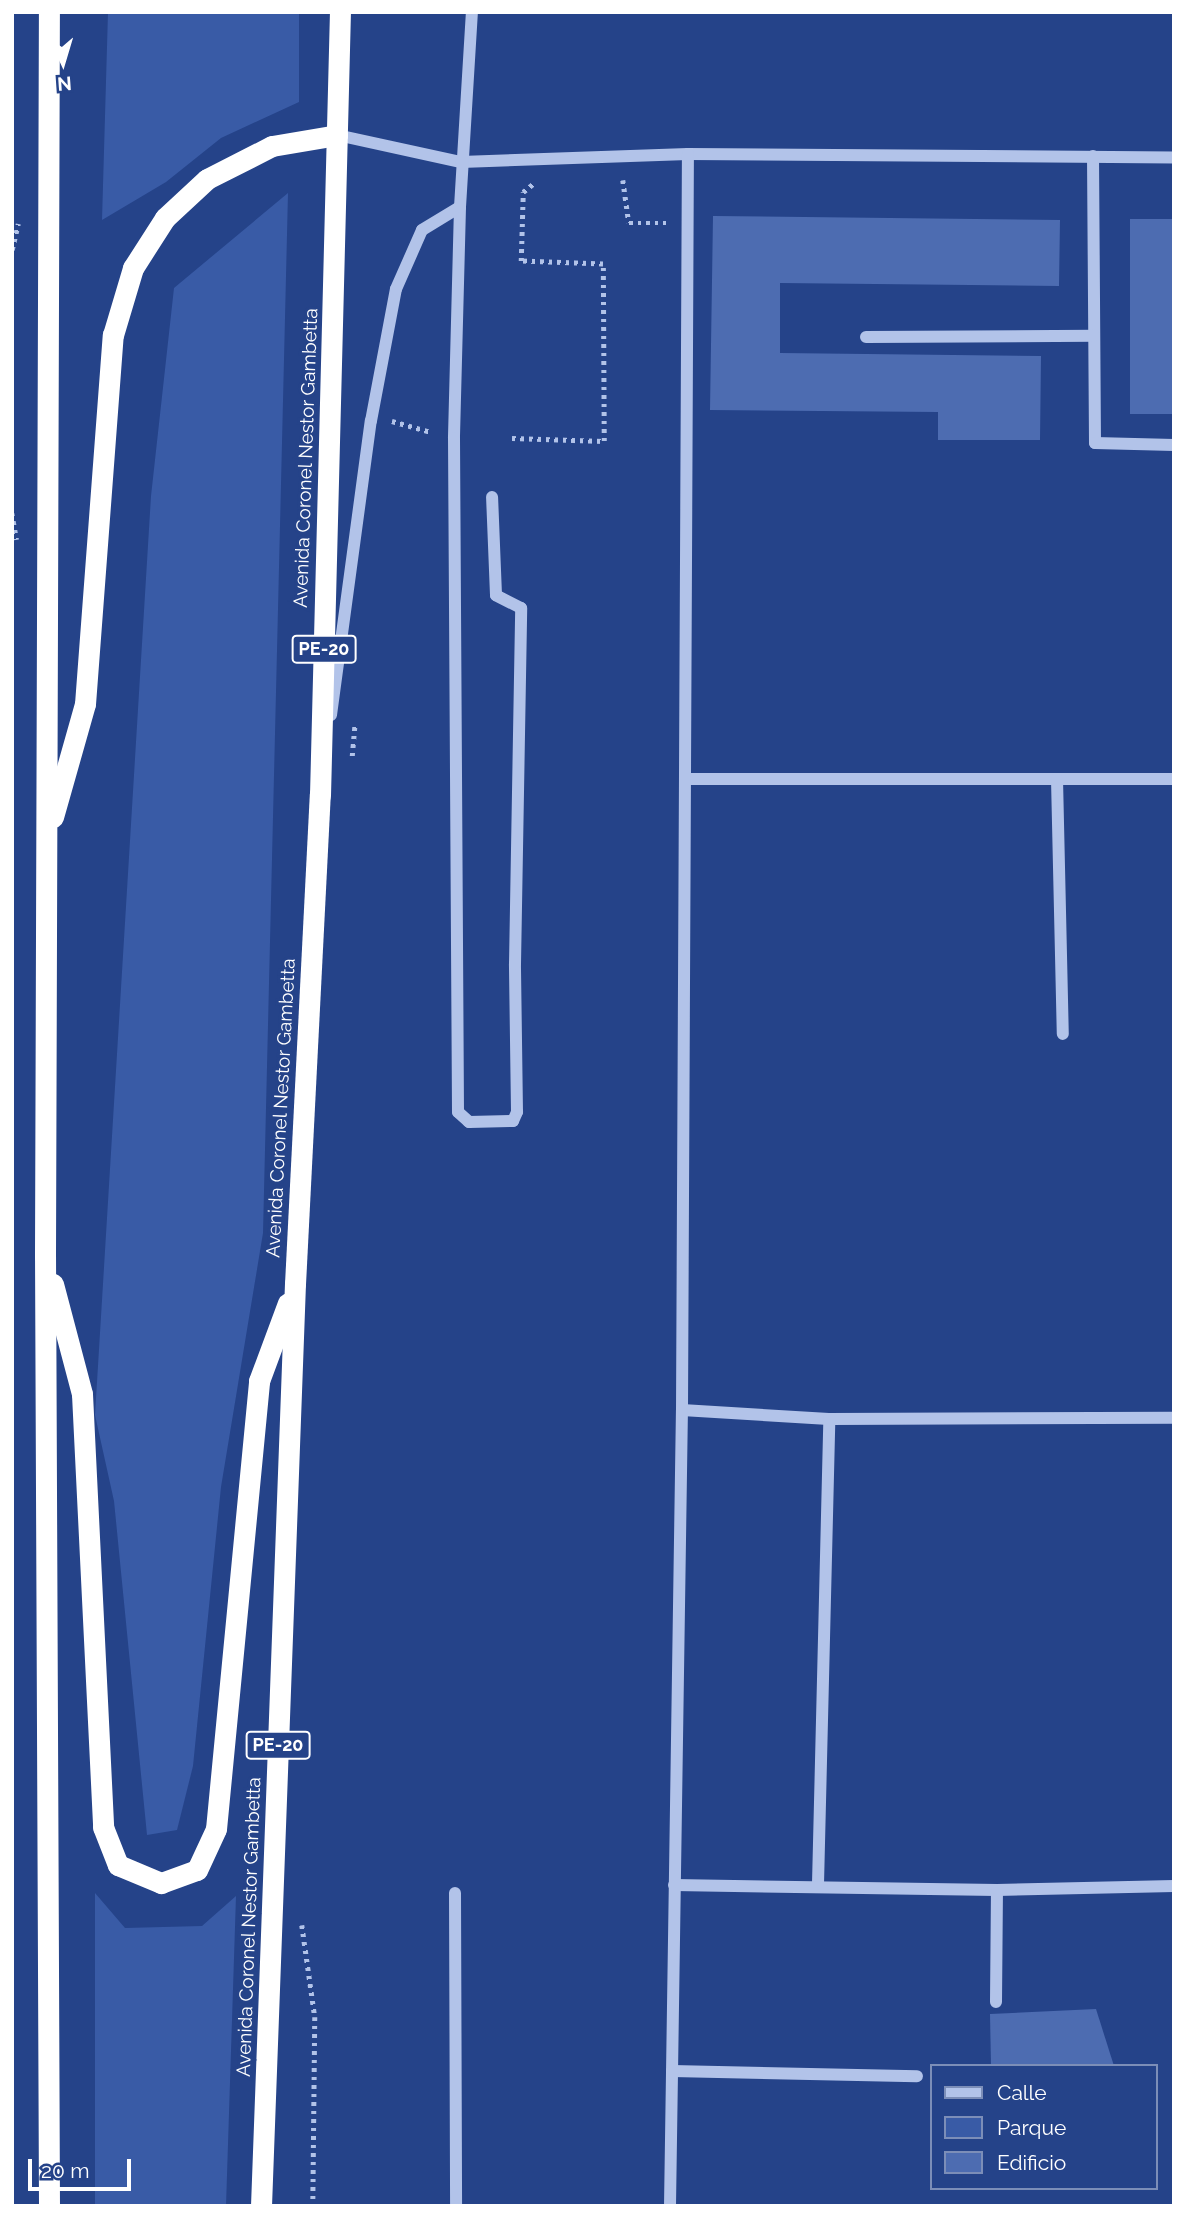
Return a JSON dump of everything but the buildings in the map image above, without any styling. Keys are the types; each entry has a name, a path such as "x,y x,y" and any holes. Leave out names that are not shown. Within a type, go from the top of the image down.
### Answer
{"highway":[{"path":"49,12 45,1256 49,2206"},
{"name":"Avenida Coronel Nestor Gambetta","path":"261,2206 295,1284 320,795 340,12"},
{"path":"46,843 85,704 113,335 133,268 165,218 207,179 272,146 337,135"},
{"path":"45,1256 82,1394 103,1827 118,1865 161,1884 197,1870 216,1829 259,1381 295,1284"}],"lane":[{"path":"472,12 461,162 454,438 458,1099 461,1119 469,1122 513,1121 517,1112 515,964 521,608 496,595 492,497"},
{"path":"337,135 461,162 688,154 1174,157"},
{"path":"670,2206 682,1410 688,154"},
{"path":"1093,156 1096,443 1174,445"},
{"path":"320,795 371,421 396,289 422,230 460,207"},
{"path":"866,337 1094,336"},
{"path":"685,779 1174,779"},
{"path":"1057,779 1063,1034"},
{"path":"682,1410 829,1419 1174,1418"},
{"path":"818,1884 829,1419"},
{"path":"674,1885 818,1884 997,1890 1174,1885"},
{"path":"996,2001 997,1890"},
{"path":"455,1893 456,2206"},
{"path":"672,2071 917,2077"}],"path":[{"path":"625,180 629,223 688,223"},
{"path":"512,438 604,441 603,264 521,261 523,192"},
{"path":"386,433 388,419 435,433"},
{"path":"351,758 356,718"},
{"path":"301,1920 315,2017 313,2206"}],"green space":[{"path":"108,12 299,12 299,102 221,138 166,182 102,220"},
{"path":"288,193 263,1233 221,1487 193,1766 177,1830 147,1835 114,1501 95,1415 151,496 174,288"},
{"path":"95,1893 125,1928 202,1926 236,1896 226,2206 95,2206"}]}
